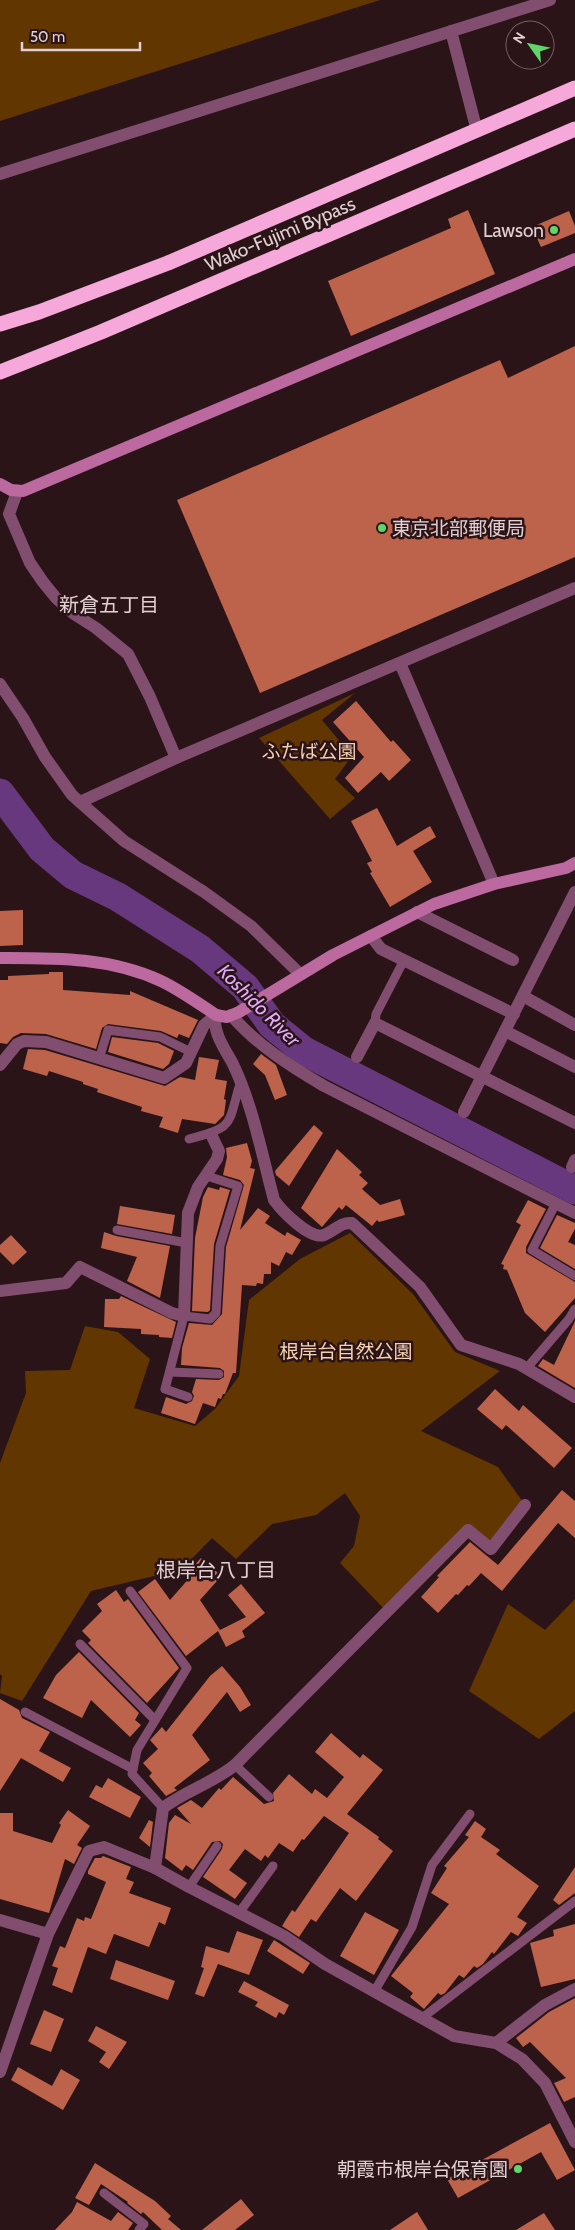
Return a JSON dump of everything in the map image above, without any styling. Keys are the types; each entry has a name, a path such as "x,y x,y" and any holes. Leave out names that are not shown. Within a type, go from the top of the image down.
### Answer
{"highway":[{"name":"Wako-Fujimi Bypass","path":"0,324 57,306 168,263 575,88"},
{"name":"Wako-Fujimi Bypass","path":"0,372 101,332 575,129"}],"street":[{"path":"0,174 550,0"},
{"path":"451,31 476,131"},
{"path":"0,486 17,492 28,489 575,259"},
{"path":"17,492 9,514 30,563 56,598 74,614 128,654 150,697 176,758"},
{"path":"80,802 176,758 575,588"},
{"path":"400,663 494,884"},
{"path":"0,684 65,788 124,841 251,926 300,974"},
{"path":"0,958 78,959 109,964 159,980 216,1015 226,1016 235,1013 300,974 434,904 494,884 566,868 575,863"},
{"path":"464,1112 575,892"},
{"path":"417,912 513,960"},
{"path":"371,936 381,949 514,1014"},
{"path":"523,996 575,1025"},
{"path":"235,1013 243,1029 284,1063 324,1086 575,1213"},
{"path":"0,1065 17,1044 24,1041 46,1042 164,1078 186,1063 204,1025 216,1015"},
{"path":"216,1015 214,1021 217,1031 241,1081 274,1200 282,1210 311,1234 323,1236 345,1222 352,1223 420,1287 461,1345 526,1369 575,1397"},
{"path":"357,1057 375,1023 575,1124"},
{"path":"505,1031 575,1067"},
{"path":"0,1291 66,1283 80,1267 172,1314 184,1316 188,1214 198,1187 219,1151 210,1134"},
{"path":"155,1868 163,1808 222,1776 235,1765 468,1530 491,1549 525,1506"},
{"path":"0,2072 48,1934 89,1851 104,1847 155,1868 189,1888 284,1936 325,1964 454,2036 496,2043 522,2060 545,2083 575,2142"},
{"path":"0,1920 48,1934"},
{"path":"496,2043 545,2005 575,1989"}],"lane":[{"path":"375,1023 376,1014 404,960"},
{"path":"99,1059 108,1030 160,1037 191,1052"},
{"path":"189,1139 210,1134 225,1127 232,1116 241,1081"},
{"path":"188,1397 165,1389 184,1316 210,1319 216,1313 220,1246 238,1186 206,1176"},
{"path":"556,1203 532,1250 575,1276"},
{"path":"117,1230 187,1243"},
{"path":"526,1369 569,1319 575,1309"},
{"path":"170,1372 219,1374"},
{"path":"130,1591 187,1668 137,1750 132,1774 163,1808"},
{"path":"80,1644 155,1720"},
{"path":"25,1712 133,1769"},
{"path":"235,1765 270,1797"},
{"path":"374,1992 412,1927 432,1865 470,1814"},
{"path":"189,1888 217,1846"},
{"path":"239,1913 273,1866"},
{"path":"422,2018 575,1901"},
{"path":"104,2193 144,2224 139,2230"}],"green space":[{"path":"0,0 380,0 0,121"},
{"name":"ふたば公園","path":"355,693 322,720 352,756 335,779 355,798 330,819 259,738"},
{"name":"根岸台自然公園","path":"350,1233 413,1294 455,1352 500,1371 421,1431 498,1467 525,1505 491,1549 468,1530 387,1612 340,1563 354,1546 360,1516 345,1493 316,1515 272,1524 236,1559 212,1538 172,1579 154,1576 91,1591 22,1701 0,1693 2,1676 0,1674 0,1463 26,1393 25,1371 70,1370 85,1326 118,1332 150,1359 134,1408 195,1426 215,1409 239,1376 249,1300 300,1259"},
{"path":"575,1599 575,1711 539,1739 469,1691 508,1604 545,1630"}],"building":[{"path":"468,210 495,274 351,336 328,281 451,228 448,219"},
{"name":"Lawson","path":"569,211 575,226 575,233 541,247 532,227"},
{"name":"東京北部郵便局","path":"575,346 575,557 260,693 177,500 500,360 508,378"},
{"path":"356,701 391,742 393,740 411,760 389,781 381,772 358,793 345,778 364,757 333,722"},
{"path":"377,808 397,846 430,826 436,837 413,851 432,882 390,907 370,873 372,872 367,863 372,861 351,821"},
{"path":"23,910 23,945 0,946 0,911"},
{"path":"49,972 63,972 63,990 130,995 130,991 198,1020 189,1038 179,1034 177,1038 161,1031 108,1024 102,1028 96,1049 46,1034 21,1033 13,1037 7,1044 0,1043 0,980 8,980 8,976 49,974"},
{"path":"112,1037 158,1043 174,1051 169,1064 163,1069 108,1052"},
{"path":"28,1049 45,1050 165,1086 180,1077 195,1080 199,1057 219,1060 215,1079 227,1081 224,1115 215,1124 182,1119 178,1133 159,1127 163,1117 141,1111 142,1107 97,1092 98,1089 83,1084 83,1082 49,1071 47,1076 23,1069"},
{"path":"261,1054 276,1065 287,1095 275,1100 265,1075 253,1064"},
{"path":"314,1125 323,1133 289,1186 276,1175 275,1171"},
{"path":"247,1143 252,1161 250,1168 255,1169 240,1230 258,1208 270,1216 265,1223 285,1236 287,1232 301,1240 292,1255 286,1252 279,1266 271,1262 271,1274 264,1274 263,1284 257,1283 256,1286 242,1285 236,1373 233,1373 225,1394 223,1394 221,1399 218,1398 215,1407 203,1403 195,1424 161,1413 166,1397 186,1404 192,1401 194,1396 192,1392 196,1379 219,1380 224,1377 224,1371 220,1368 181,1365 182,1348 189,1323 212,1325 222,1314 226,1247 244,1185 240,1180 223,1175 227,1157 226,1148"},
{"path":"337,1149 362,1172 359,1175 368,1183 362,1189 380,1205 400,1199 405,1215 379,1222 377,1220 372,1226 346,1205 342,1210 339,1207 322,1227 301,1208"},
{"path":"208,1187 219,1190 220,1187 230,1190 214,1244 210,1310 208,1312 192,1311 195,1238 203,1197"},
{"path":"528,1200 546,1209 526,1247 526,1253 575,1282 575,1298 545,1332 525,1313 507,1270 503,1269 504,1265 501,1264 521,1225 516,1222"},
{"path":"120,1206 175,1215 172,1234 117,1224"},
{"path":"557,1215 575,1223 575,1229 568,1242 575,1245 575,1269 540,1248"},
{"path":"104,1232 170,1246 160,1298 127,1281 137,1257 101,1248"},
{"path":"11,1235 27,1252 13,1265 0,1252 0,1245"},
{"path":"121,1296 176,1322 172,1338 141,1334 141,1329 104,1327 105,1299 119,1299"},
{"path":"575,1321 575,1388 538,1366 543,1359 554,1365"},
{"path":"495,1389 519,1411 523,1405 572,1448 554,1468 506,1425 502,1430 477,1409"},
{"path":"562,1490 575,1501 575,1538 558,1523 502,1591 481,1573 469,1586 467,1585 458,1595 456,1594 438,1613 421,1597 439,1577 437,1576 470,1542 498,1565"},
{"path":"201,1558 218,1573 213,1577 217,1581 200,1600 220,1630 246,1617 228,1595 241,1584 265,1613 242,1631 245,1637 226,1647 218,1631 186,1656 138,1592 155,1579 170,1600 192,1575 188,1572"},
{"path":"116,1590 124,1602 128,1599 179,1668 147,1703 88,1643 91,1640 82,1631 102,1611 97,1604"},
{"path":"79,1652 139,1713 135,1720 141,1725 130,1737 91,1700 82,1718 43,1698 56,1675"},
{"path":"222,1666 240,1687 251,1705 240,1712 227,1692 192,1735 210,1760 174,1788 177,1790 166,1796 149,1776 152,1773 143,1763 158,1749 150,1740 162,1727 166,1732 210,1676"},
{"path":"0,1699 19,1710 22,1718 50,1732 39,1751 71,1768 63,1782 21,1758 0,1791"},
{"path":"331,1733 360,1758 363,1754 383,1770 347,1814 379,1837 378,1839 393,1851 356,1901 340,1888 316,1922 311,1919 299,1937 282,1926 292,1910 295,1912 349,1833 324,1816 304,1840 302,1839 293,1852 279,1843 268,1858 265,1855 261,1861 245,1849 229,1870 247,1883 235,1899 203,1877 222,1849 223,1844 220,1841 212,1842 193,1870 186,1865 182,1871 165,1858 169,1823 175,1815 191,1824 177,1808 191,1800 202,1808 219,1788 221,1790 233,1777 264,1804 274,1801 273,1793 289,1774 312,1794 315,1789 327,1798 344,1777 315,1752"},
{"path":"108,1778 141,1797 130,1818 89,1797 96,1785 102,1788"},
{"path":"68,1810 90,1826 77,1845 82,1848 74,1864 65,1859 49,1913 0,1899 0,1813 13,1813 13,1831 52,1843 61,1825 59,1823"},
{"path":"149,1820 153,1822 150,1847 139,1838"},
{"path":"475,1821 486,1829 481,1837 500,1850 496,1854 539,1886 517,1917 527,1923 518,1936 511,1932 494,1954 492,1952 483,1964 477,1968 474,1966 464,1978 459,1975 445,1993 441,1995 438,1993 424,2009 410,1997 413,1993 391,1976 449,1904 431,1893 447,1868 444,1866 469,1837 465,1835"},
{"path":"103,1856 131,1867 126,1879 134,1882 129,1893 171,1908 165,1925 159,1922 149,1947 114,1934 106,1954 88,1947 72,1993 52,1985 58,1968 52,1966 60,1946 65,1948 77,1918 84,1921 85,1917 91,1919 106,1882 88,1874 88,1871 95,1858"},
{"path":"575,1867 575,1893 559,1905 553,1900"},
{"path":"365,1912 399,1930 374,1975 340,1956"},
{"path":"575,1924 575,1979 541,1987 530,1943 554,1936 553,1930"},
{"path":"237,1931 263,1940 249,1975 218,1964 204,1997 195,1994 204,1968 201,1967 206,1946 229,1953"},
{"path":"274,1940 310,1963 303,1974 267,1951"},
{"path":"116,1960 175,1981 168,2000 110,1979"},
{"path":"244,1981 289,2005 284,2015 279,2012 276,2018 255,2006 258,2002 238,1992"},
{"path":"575,1998 575,2097 564,2102 554,2083 566,2078 530,2042 523,2047 516,2038 549,2012"},
{"path":"44,2010 64,2019 51,2052 30,2044"},
{"path":"96,2026 127,2042 109,2069 99,2062 106,2052 88,2041"},
{"path":"18,2067 52,2086 61,2069 80,2080 63,2110 11,2080"},
{"path":"550,2123 575,2170 557,2180 541,2152 458,2198 447,2179"},
{"path":"95,2163 155,2201 171,2216 168,2219 181,2230 162,2230 143,2212 141,2214 128,2202 101,2184 89,2205 75,2198"},
{"path":"241,2199 254,2215 235,2230 202,2230"},
{"path":"77,2202 111,2221 118,2212 133,2223 128,2230 55,2230 72,2212"},
{"path":"417,2212 428,2230 390,2230"},
{"path":"544,2213 555,2230 516,2230"}],"waterway":[{"name":"Koshido River","path":"0,793 42,849 73,875 118,897 200,949 245,987 272,1025 304,1051 575,1190"}],"place":[{"name":"Lawson","path":"554,230"},
{"name":"東京北部郵便局","path":"382,528"},
{"name":"朝霞市根岸台保育園","path":"518,2169"}],"district":[{"name":"新倉五丁目","path":"109,605"},
{"name":"根岸台八丁目","path":"216,1570"}]}
